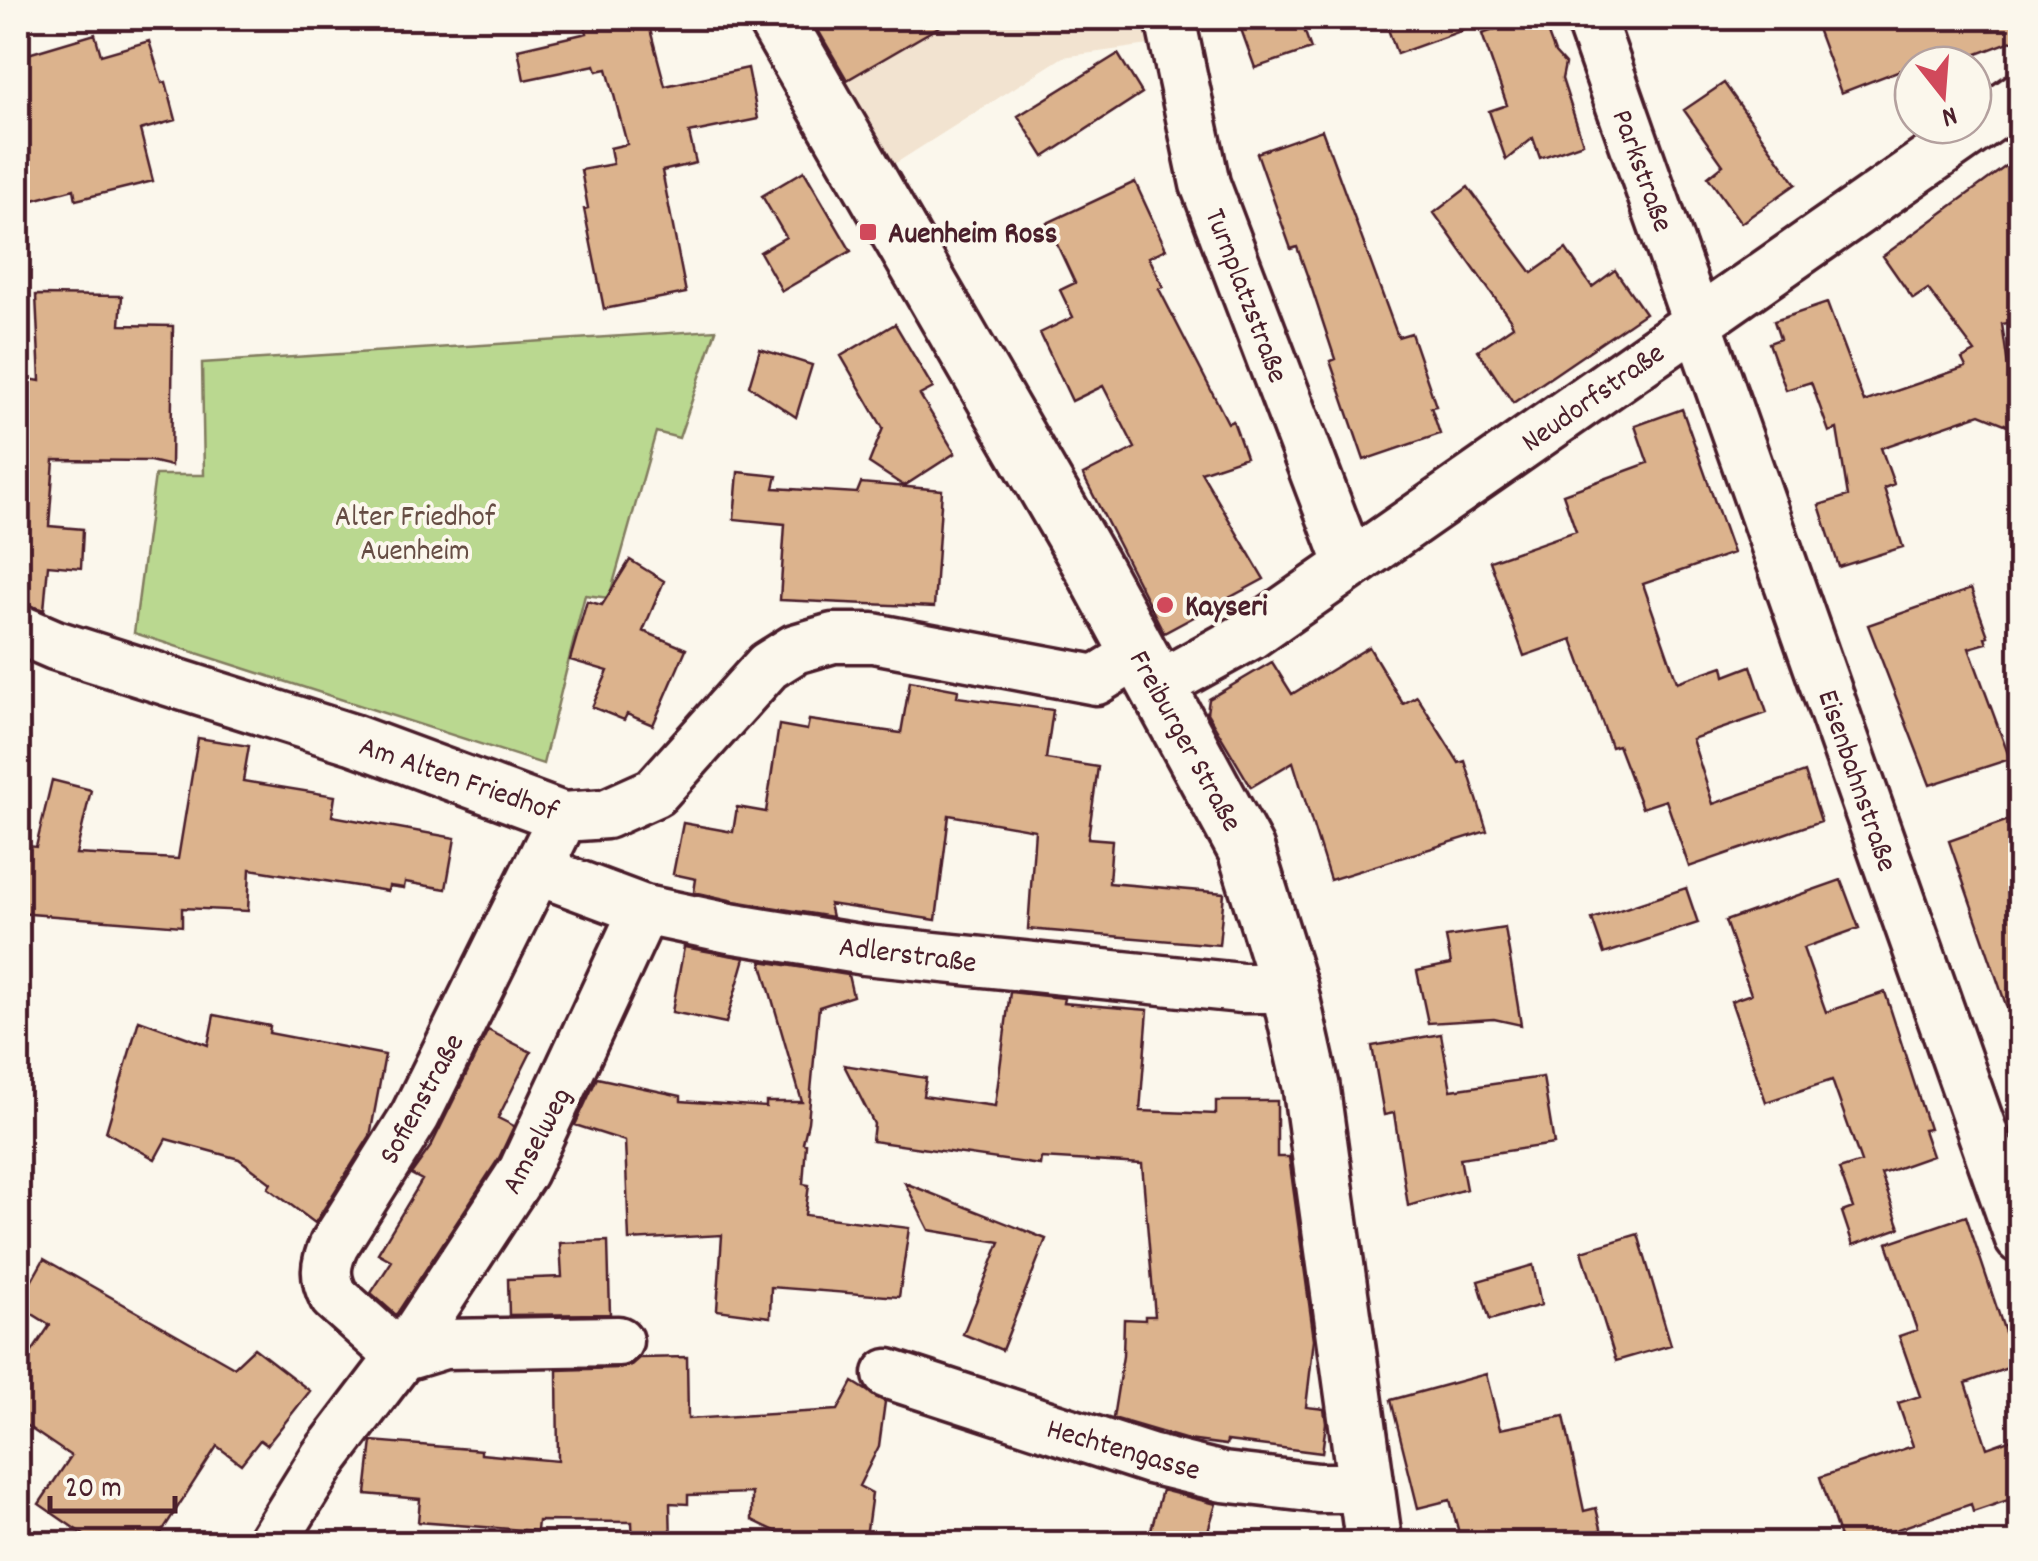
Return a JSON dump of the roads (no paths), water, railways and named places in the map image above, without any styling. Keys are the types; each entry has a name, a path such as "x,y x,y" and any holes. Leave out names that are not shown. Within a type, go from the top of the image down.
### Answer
{"street":[{"name":"Freiburger Straße","path":"776,18 1149,670 1246,850 1288,988 1311,1086 1374,1544"},
{"name":"Turnplatzstraße","path":"1170,18 1205,184 1350,565"},
{"name":"Parkstraße","path":"1590,18 1698,322"},
{"name":"Neudorfstraße","path":"1149,670 1250,635 2020,97"},
{"name":"Eisenbahnstraße","path":"1698,322 2020,1239"},
{"name":"Am Alten Friedhof","path":"18,629 55,645 352,738 564,817 606,814 655,792 768,666 795,649 833,638 873,638 1096,680 1149,670"},
{"name":"Sofienstraße","path":"402,1358 334,1297 325,1266 415,1116 564,817"},
{"name":"Adlerstraße","path":"536,870 644,910 865,950 1242,988 1288,988"},
{"name":"Amselweg","path":"402,1358 523,1171 644,910"},
{"path":"271,1544 324,1457 402,1358 444,1344 618,1341"},
{"name":"Hechtengasse","path":"888,1374 1186,1468 1318,1488 1367,1488"}],"place":[{"name":"Auenheim Ross","path":"868,232"},
{"name":"Kayseri","path":"1165,605"}],"park label":[{"name":"Alter Friedhof Auenheim","path":"415,532"}]}
